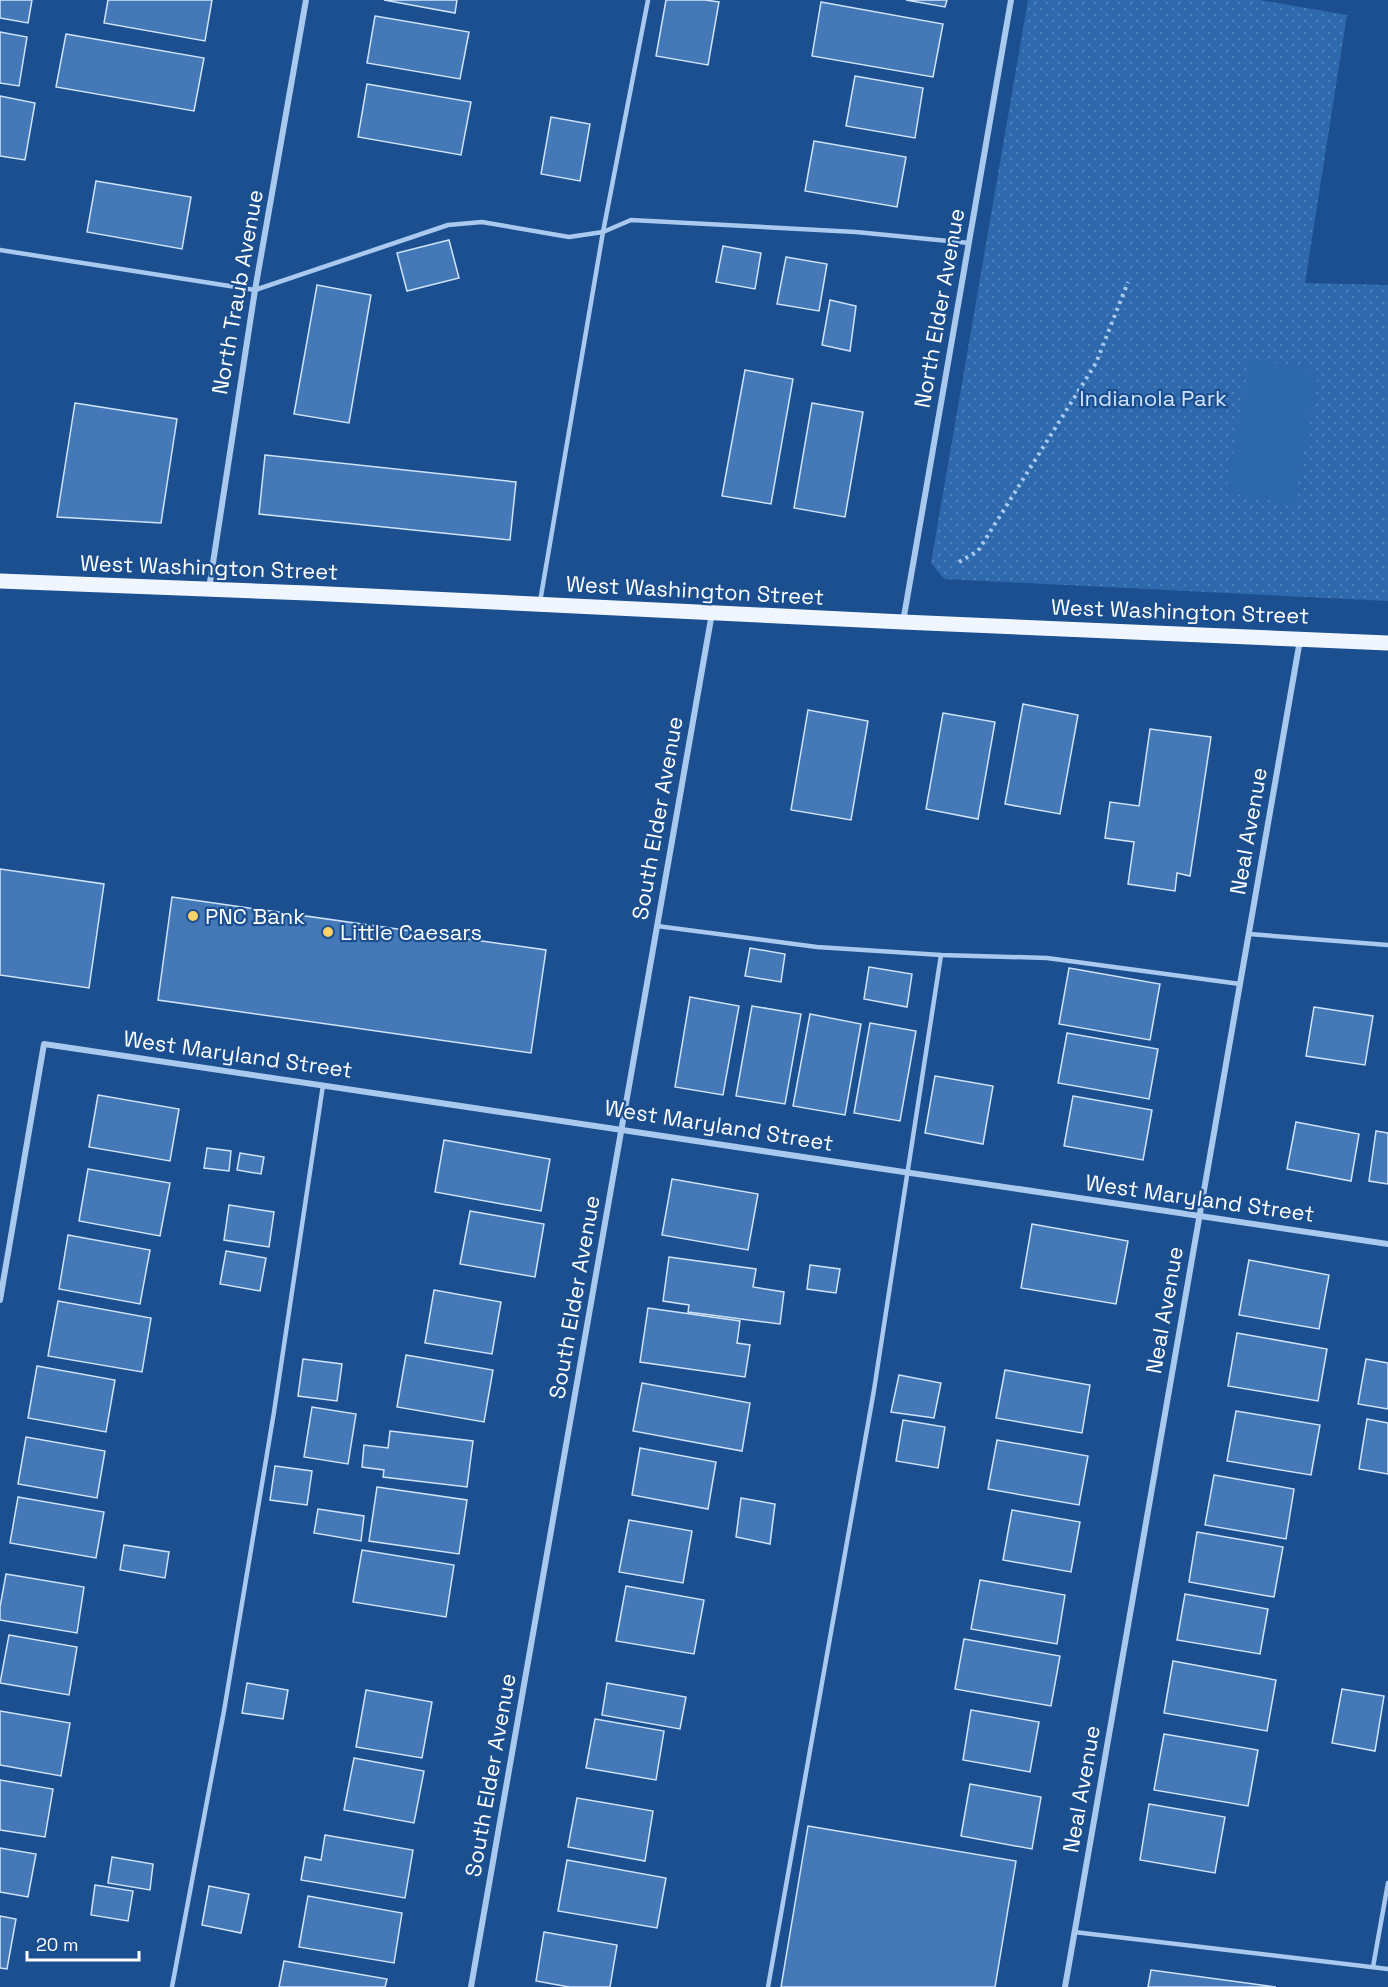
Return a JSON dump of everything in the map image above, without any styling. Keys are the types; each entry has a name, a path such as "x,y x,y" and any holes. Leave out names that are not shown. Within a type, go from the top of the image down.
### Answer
{"main road":[{"name":"West Washington Street","path":"0,581 1388,643"}],"street":[{"name":"North Traub Avenue","path":"208,590 255,290 306,0"},
{"name":"North Elder Avenue","path":"903,622 1011,0"},
{"name":"South Elder Avenue","path":"471,1987 712,613"},
{"name":"Neal Avenue","path":"1065,1987 1300,639"},
{"name":"West Maryland Street","path":"1,1284 45,1044 1388,1244"},
{"path":"0,1300 1,1284"}],"lane":[{"path":"540,605 603,232 648,0"},
{"path":"0,250 255,290 448,225 482,222 569,237 603,232 631,220 856,232 969,243"},
{"path":"657,926 818,947 941,955 1047,958 1240,984"},
{"path":"1249,934 1388,945"},
{"path":"768,1987 874,1390 941,955"},
{"path":"172,1987 224,1711 249,1562 323,1085"},
{"path":"1373,1967 1388,1883"},
{"path":"1074,1932 1388,1969"}],"path":[{"path":"959,562 978,551 1096,363 1128,282"}],"green space":[{"name":"Indianola Park","path":"1028,0 1260,0 1347,15 1305,283 1388,285 1388,601 944,579 931,563"},
{"path":"1250,358 1319,371 1294,505 1226,492"}],"building":[{"path":"0,0 32,0 28,23 0,18"},
{"path":"108,0 212,0 205,41 104,23"},
{"path":"384,0 457,0 455,13"},
{"path":"666,0 719,2 708,65 656,56"},
{"path":"906,0 947,0 945,7"},
{"path":"821,2 943,24 933,77 812,56"},
{"path":"375,16 469,32 460,79 367,63"},
{"path":"0,32 27,37 19,86 0,83"},
{"path":"66,34 204,58 194,111 56,87"},
{"path":"855,76 923,88 915,138 846,126"},
{"path":"367,84 471,102 461,155 358,137"},
{"path":"0,96 35,103 25,160 0,156"},
{"path":"551,117 590,124 580,181 541,174"},
{"path":"814,141 906,157 897,207 805,191"},
{"path":"96,181 191,197 182,249 87,232"},
{"path":"449,240 459,278 407,291 397,253"},
{"path":"723,246 761,253 755,289 716,282"},
{"path":"786,257 827,264 819,311 777,304"},
{"path":"317,285 371,295 349,423 294,414"},
{"path":"830,300 856,306 850,351 822,345"},
{"path":"745,370 793,379 771,504 722,496"},
{"path":"75,403 177,419 161,523 57,517"},
{"path":"812,403 863,412 845,517 794,508"},
{"path":"265,455 516,482 510,540 259,514"},
{"path":"1023,704 1078,715 1060,814 1005,804"},
{"path":"808,710 868,721 851,820 791,810"},
{"path":"943,713 995,722 978,819 926,809"},
{"path":"1150,729 1211,737 1190,876 1177,873 1175,891 1128,884 1134,842 1105,838 1110,802 1139,806"},
{"path":"0,869 104,884 89,988 0,975"},
{"path":"172,897 546,950 531,1053 158,1000"},
{"path":"750,948 785,954 781,982 745,976"},
{"path":"869,967 912,974 907,1007 864,999"},
{"path":"1069,968 1160,984 1150,1040 1059,1024"},
{"path":"690,997 739,1006 723,1095 675,1087"},
{"path":"752,1006 801,1014 785,1104 736,1096"},
{"path":"1314,1007 1373,1016 1365,1065 1306,1056"},
{"path":"810,1014 861,1024 845,1115 793,1106"},
{"path":"870,1023 916,1031 900,1121 854,1113"},
{"path":"1067,1033 1158,1049 1149,1099 1058,1083"},
{"path":"935,1076 993,1086 983,1144 925,1133"},
{"path":"98,1095 179,1109 170,1161 89,1147"},
{"path":"1073,1096 1152,1110 1143,1160 1064,1146"},
{"path":"1296,1122 1359,1134 1351,1181 1287,1169"},
{"path":"1376,1131 1388,1133 1388,1184 1369,1181"},
{"path":"444,1140 550,1159 541,1211 435,1192"},
{"path":"207,1148 231,1151 229,1171 204,1168"},
{"path":"240,1153 264,1157 261,1174 237,1170"},
{"path":"88,1169 170,1183 160,1236 79,1221"},
{"path":"672,1179 758,1194 748,1250 662,1235"},
{"path":"229,1205 274,1212 269,1247 224,1240"},
{"path":"470,1211 544,1224 535,1277 460,1264"},
{"path":"1032,1224 1128,1241 1116,1304 1021,1288"},
{"path":"68,1235 150,1250 140,1304 59,1289"},
{"path":"226,1251 266,1258 260,1291 220,1284"},
{"path":"669,1257 756,1269 753,1287 784,1292 780,1324 688,1312 689,1305 663,1301"},
{"path":"1249,1260 1329,1275 1319,1329 1239,1315"},
{"path":"810,1265 840,1269 836,1293 807,1289"},
{"path":"434,1290 501,1302 492,1354 425,1343"},
{"path":"58,1301 151,1318 142,1372 48,1356"},
{"path":"648,1308 740,1321 737,1343 750,1345 745,1377 640,1362"},
{"path":"1237,1333 1327,1349 1318,1401 1228,1386"},
{"path":"406,1355 493,1370 484,1422 397,1407"},
{"path":"303,1359 342,1364 337,1401 298,1396"},
{"path":"1366,1359 1388,1363 1388,1409 1358,1404"},
{"path":"37,1366 115,1380 106,1432 28,1418"},
{"path":"1005,1370 1090,1385 1082,1433 996,1418"},
{"path":"899,1375 941,1383 934,1418 891,1412"},
{"path":"642,1383 750,1403 742,1451 633,1431"},
{"path":"312,1407 356,1414 348,1464 304,1457"},
{"path":"1236,1411 1320,1425 1311,1475 1227,1461"},
{"path":"1367,1419 1388,1423 1388,1474 1359,1469"},
{"path":"903,1420 945,1427 938,1468 896,1461"},
{"path":"390,1431 473,1441 467,1487 383,1477 384,1470 362,1467 364,1445 388,1448"},
{"path":"26,1437 105,1451 97,1498 18,1484"},
{"path":"997,1440 1088,1456 1079,1505 988,1489"},
{"path":"640,1448 716,1462 708,1509 632,1495"},
{"path":"275,1466 312,1471 307,1505 270,1500"},
{"path":"1214,1475 1294,1489 1286,1539 1205,1525"},
{"path":"377,1487 467,1500 459,1554 369,1541"},
{"path":"18,1497 104,1512 96,1558 10,1543"},
{"path":"741,1498 775,1504 770,1544 736,1537"},
{"path":"318,1509 364,1516 361,1541 314,1533"},
{"path":"1012,1510 1080,1522 1071,1572 1003,1560"},
{"path":"629,1520 692,1531 683,1583 619,1572"},
{"path":"1197,1532 1283,1547 1274,1597 1189,1582"},
{"path":"124,1545 169,1552 165,1578 120,1570"},
{"path":"362,1550 454,1565 446,1617 353,1602"},
{"path":"6,1574 84,1587 77,1633 0,1620"},
{"path":"980,1580 1065,1595 1057,1644 971,1629"},
{"path":"626,1586 704,1600 694,1654 616,1641"},
{"path":"1185,1594 1268,1609 1260,1654 1177,1640"},
{"path":"9,1635 77,1647 69,1695 0,1683"},
{"path":"964,1639 1060,1656 1051,1706 955,1689"},
{"path":"1173,1661 1276,1680 1267,1731 1164,1713"},
{"path":"247,1683 288,1690 283,1719 242,1713"},
{"path":"607,1683 686,1697 680,1729 602,1715"},
{"path":"1342,1689 1384,1696 1375,1751 1332,1743"},
{"path":"366,1690 432,1702 422,1758 356,1747"},
{"path":"971,1710 1039,1722 1030,1772 963,1760"},
{"path":"0,1711 70,1723 61,1776 0,1765"},
{"path":"595,1719 664,1731 656,1780 586,1768"},
{"path":"1164,1734 1258,1750 1248,1806 1154,1790"},
{"path":"354,1758 424,1771 414,1823 344,1810"},
{"path":"0,1780 53,1789 45,1837 0,1830"},
{"path":"970,1784 1041,1797 1032,1849 961,1836"},
{"path":"577,1798 653,1811 645,1861 568,1847"},
{"path":"1149,1804 1225,1817 1215,1873 1140,1860"},
{"path":"808,1826 1016,1861 995,1987 781,1987"},
{"path":"325,1835 413,1850 405,1898 301,1880 305,1857 321,1860"},
{"path":"0,1848 36,1854 28,1897 0,1892"},
{"path":"112,1857 153,1864 150,1890 108,1883"},
{"path":"567,1860 666,1878 657,1928 558,1911"},
{"path":"95,1885 133,1891 128,1921 91,1915"},
{"path":"209,1886 249,1894 241,1933 202,1925"},
{"path":"308,1896 402,1913 394,1963 299,1947"},
{"path":"0,1916 16,1919 7,1969 0,1968"},
{"path":"544,1932 617,1945 610,1987 569,1987 536,1981"},
{"path":"284,1961 387,1979 385,1987 279,1987"},
{"path":"1151,1970 1276,1987 1148,1987"}],"place":[{"name":"PNC Bank","path":"193,916"},
{"name":"Little Caesars","path":"328,932"}]}
